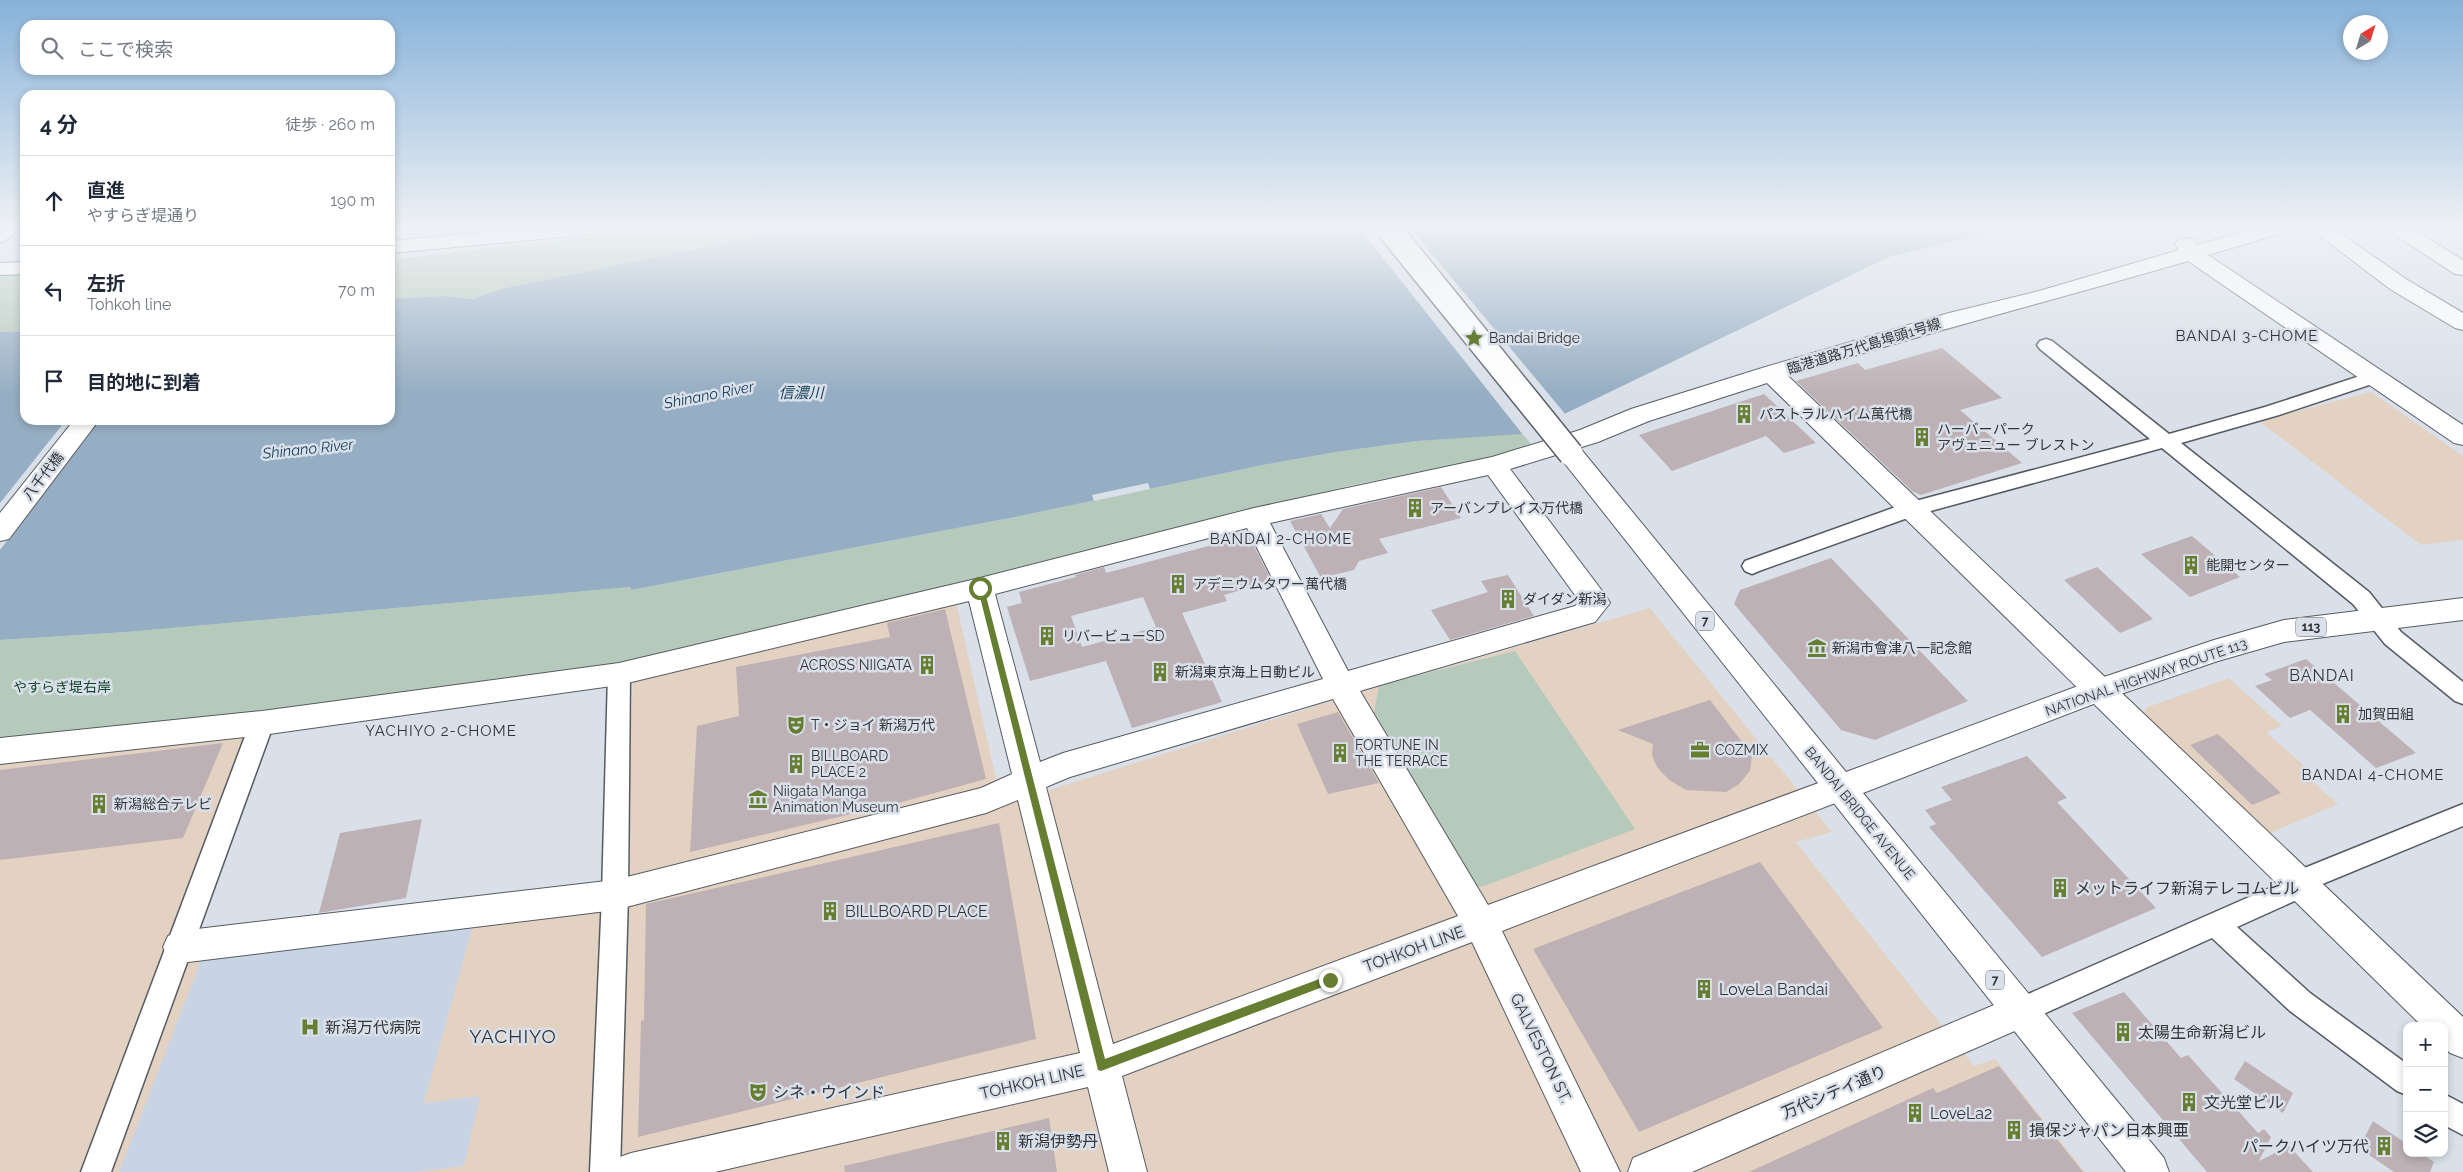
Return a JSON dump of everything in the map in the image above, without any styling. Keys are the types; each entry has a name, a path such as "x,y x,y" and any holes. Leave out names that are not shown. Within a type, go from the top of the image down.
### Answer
{"main road":[{"name":"BANDAI BRIDGE AVENUE","path":"1433,284 2150,1172"},
{"name":"臨港道路万代島埠頭1号線","path":"0,751 262,723 619,674 980,588 1254,517 1494,465 1589,436 1640,415 1770,373 1957,318 1996,300 2045,284"},
{"path":"2245,284 2463,438"},
{"path":"2251,284 2463,420"},
{"path":"2398,284 2463,323"},
{"path":"1770,373 2463,1041"},
{"name":"八千代橋","path":"0,532 83,425"},
{"path":"180,947 615,895 986,800 1063,766 1340,684 1424,663 1585,614 1596,603 1494,465"},
{"name":"GALVESTON ST.","path":"1254,517 1340,684 1481,924 1602,1172"},
{"path":"980,588 1128,1172"},
{"name":"NATIONAL HIGHWAY ROUTE 113","path":"1840,788 2099,690 2214,651 2284,631 2463,609"},
{"name":"TOHKOH LINE","path":"631,1172 1101,1066 1840,788"},
{"name":"万代シテイ通り","path":"1647,1172 2020,1011"}],"street":[{"path":"2046,345 2361,598 2393,638 2463,695"},
{"path":"1752,566 1911,508 2272,411 2375,377"},
{"path":"605,1172 615,895 619,674"},
{"path":"96,1172 262,723"},
{"path":"2020,1011 2216,925 2301,885 2311,877 2463,815"},
{"path":"2216,925 2300,1002 2403,1078"},
{"path":"2448,1111 2463,1120"}],"shaded area":[{"path":"2371,392 2463,456 2463,540 2421,545 2259,421"},
{"path":"956,602 1002,805 1360,692 1650,608 1832,832 1796,842 1974,1066 1995,1059 2085,1172 0,1172 0,763 248,731 165,956 623,902 633,680"},
{"path":"2229,678 2282,726 2266,732 2317,777 2311,780 2338,804 2268,834 2145,715 2145,708"},
{"name":"新潟万代病院","path":"472,928 424,1103 480,1096 464,1166 415,1172 119,1172 202,958"}],"green space":[{"path":"0,284 20,284 20,331 0,332"},
{"path":"395,284 527,284 501,289 473,299 442,296 395,299"},
{"name":"やすらぎ堤右岸","path":"1515,433 1523,434 1534,448 1348,486 1093,553 645,662 0,746 0,640 127,632 632,587 631,590 1020,516 1263,465 1336,452 1417,441"},
{"path":"1515,651 1635,829 1484,886 1472,887 1374,712 1379,685"}],"water":[{"name":"信濃川","path":"527,284 1834,284 1523,434 1417,441 1336,452 1263,465 1020,516 631,590 631,587 127,632 0,640 0,332 20,331 20,425 395,425 395,299 442,296 473,299 501,289"}],"pier":[{"name":"Bandai Bridge","path":"1403,284 1457,284 1566,415 1524,436"},
{"path":"62,425 95,425 0,550 0,503"},
{"path":"1148,483 1150,489 1094,501 1092,495"}],"building":[{"name":"ハーバーパーク アヴェニュー ブレストン","path":"1942,348 2002,398 1960,410 2022,463 1921,495 1912,491 1796,381 1858,363 1865,370"},
{"name":"パストラルハイム萬代橋","path":"1764,394 1816,443 1784,453 1766,436 1672,471 1639,435"},
{"path":"1441,487 1461,518 1379,539 1388,553 1359,561 1354,570 1321,578 1290,521 1321,514 1330,528 1343,509"},
{"path":"1246,531 1272,581 1224,595 1227,601 1182,613 1222,702 1132,728 1106,661 1030,681 1007,607 1022,603 1019,592 1076,577 1075,575 1104,567 1106,573 1216,544 1214,540","holes":["1143,597 1156,627 1082,647 1071,616"]},
{"name":"能開センター","path":"2192,536 2240,577 2190,597 2141,554"},
{"path":"1831,558 1968,701 1875,740 1841,730 1734,604 1740,590"},
{"path":"2097,567 2153,619 2120,633 2064,580"},
{"path":"1508,575 1534,616 1450,640 1431,610 1488,592 1481,581"},
{"name":"BILLBOARD PLACE 2","path":"945,609 986,779 902,802 690,852 697,726 739,716 736,667 890,637 887,623"},
{"name":"加賀田組","path":"2306,659 2416,753 2376,768 2310,710 2290,718 2255,686 2272,680 2264,674"},
{"name":"COZMIX","path":"1710,700 1752,755 1750,771 1739,784 1726,792 1686,790 1669,780 1657,767 1652,755 1653,744 1618,730"},
{"name":"FORTUNE IN THE TERRACE","path":"1338,712 1379,783 1328,794 1297,724"},
{"path":"2218,734 2281,793 2252,805 2190,745"},
{"name":"新潟総合テレビ","path":"223,743 183,838 0,860 0,770"},
{"name":"メットライフ新潟テレコムビル","path":"2027,756 2067,798 2057,802 2156,908 2042,957 1929,827 1936,824 1925,810 1952,800 1941,787"},
{"path":"422,819 406,898 319,913 340,833"},
{"path":"999,823 1036,1039 638,1137 641,1021 644,1020 646,904"},
{"name":"LoveLa Bandai","path":"1760,862 1883,1028 1639,1132 1533,949"},
{"path":"2124,992 2181,1058 2188,1055 2258,1133 2264,1129 2271,1137 2259,1161 2289,1146 2313,1172 2207,1172 2072,1013"},
{"path":"2245,1061 2293,1093 2283,1113 2234,1079"},
{"path":"1999,1066 2083,1172 1749,1172 1933,1088 1937,1093"},
{"name":"新潟伊勢丹","path":"1049,1118 1057,1172 845,1172 844,1166"},
{"name":"パークハイツ万代","path":"2373,1121 2403,1141 2403,1157 2427,1157 2434,1162 2430,1172 2394,1172 2359,1148"}],"place":[{"name":"Bandai Bridge","path":"1474,338"},
{"name":"パストラルハイム萬代橋","path":"1744,414"},
{"name":"ハーバーパーク アヴェニュー ブレストン","path":"1922,437"},
{"name":"アーバンプレイス万代橋","path":"1415,508"},
{"name":"能開センター","path":"2191,565"},
{"name":"アデニウムタワー萬代橋","path":"1178,584"},
{"name":"ダイダン新潟","path":"1508,599"},
{"name":"リバービューSD","path":"1047,636"},
{"name":"新潟市會津八一記念館","path":"1817,648"},
{"name":"ACROSS NIIGATA","path":"927,665"},
{"name":"新潟東京海上日動ビル","path":"1160,672"},
{"name":"加賀田組","path":"2343,714"},
{"name":"T・ジョイ 新潟万代","path":"796,725"},
{"name":"COZMIX","path":"1700,750"},
{"name":"FORTUNE IN THE TERRACE","path":"1340,753"},
{"name":"BILLBOARD PLACE 2","path":"796,764"},
{"name":"Niigata Manga Animation Museum","path":"758,799"},
{"name":"新潟総合テレビ","path":"99,804"},
{"name":"メットライフ新潟テレコムビル","path":"2060,888"},
{"name":"BILLBOARD PLACE","path":"830,911"},
{"name":"LoveLa Bandai","path":"1704,989"},
{"name":"新潟万代病院","path":"310,1027"},
{"name":"太陽生命新潟ビル","path":"2123,1032"},
{"name":"シネ・ウインド","path":"758,1092"},
{"name":"文光堂ビル","path":"2189,1102"},
{"name":"LoveLa2","path":"1915,1113"},
{"name":"損保ジャパン日本興亜","path":"2014,1130"},
{"name":"新潟伊勢丹","path":"1003,1141"},
{"name":"パークハイツ万代","path":"2384,1146"}],"district":[{"name":"BANDAI 3-CHOME","path":"2247,336"},
{"name":"BANDAI 2-CHOME","path":"1281,539"},
{"name":"BANDAI","path":"2322,675"},
{"name":"YACHIYO 2-CHOME","path":"441,731"},
{"name":"BANDAI 4-CHOME","path":"2373,775"},
{"name":"YACHIYO","path":"513,1036"}],"route":[{"path":"980,588 1101,1066 1330,980"}],"water label":[{"name":"Shinano River","path":"709,395"},
{"name":"Shinano River","path":"308,449"}]}
